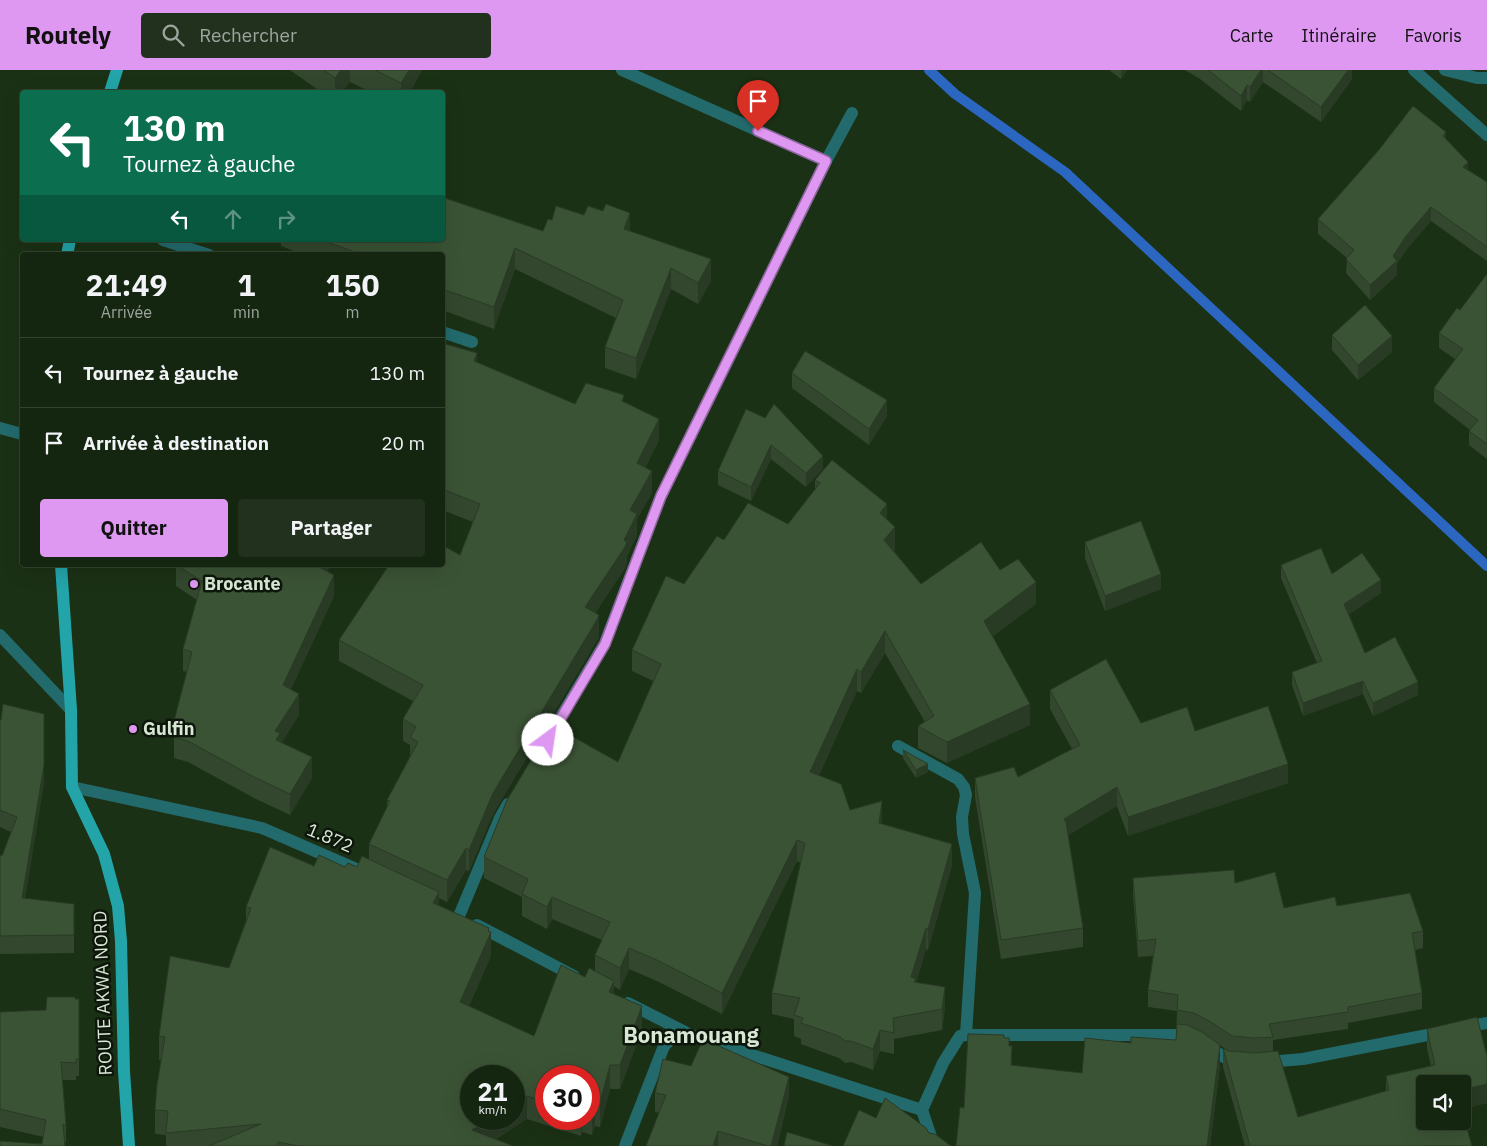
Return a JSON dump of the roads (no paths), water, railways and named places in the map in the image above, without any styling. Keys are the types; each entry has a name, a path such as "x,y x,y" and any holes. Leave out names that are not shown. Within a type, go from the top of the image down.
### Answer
{"main road":[{"path":"111,90 117,70"},
{"path":"61,567 71,710 72,787"},
{"name":"ROUTE AKWA NORD","path":"72,787 104,854 118,906 122,941 124,1071 129,1146"}],"street":[{"path":"622,70 826,161"},
{"path":"1414,70 1487,135"},
{"path":"1445,70 1477,78 1487,78"},
{"path":"541,750 605,644 661,496 826,161 852,113"},
{"path":"169,242 200,252"},
{"path":"445,333 472,342"},
{"path":"0,428 20,433"},
{"path":"0,636 71,710"},
{"path":"898,746 958,779 964,787 966,795 962,817 962,834 975,893 966,1035"},
{"name":"1.872","path":"72,787 262,828 372,875"},
{"path":"515,793 500,818 455,914 588,982"},
{"path":"614,996 691,1035 922,1110"},
{"path":"934,1146 922,1110 954,1043 960,1036 1178,1035 1190,1037 1206,1045 1228,1061 1255,1062 1303,1059 1487,1023"},
{"path":"625,1146 664,1046 672,1038 691,1035"}],"waterway":[{"path":"929,70 955,94 1065,172 1487,566"}],"place":[{"name":"Brocante","path":"194,584"},
{"name":"Gulfin","path":"133,729"}],"district":[{"name":"Bonamouang","path":"691,1035"}]}
